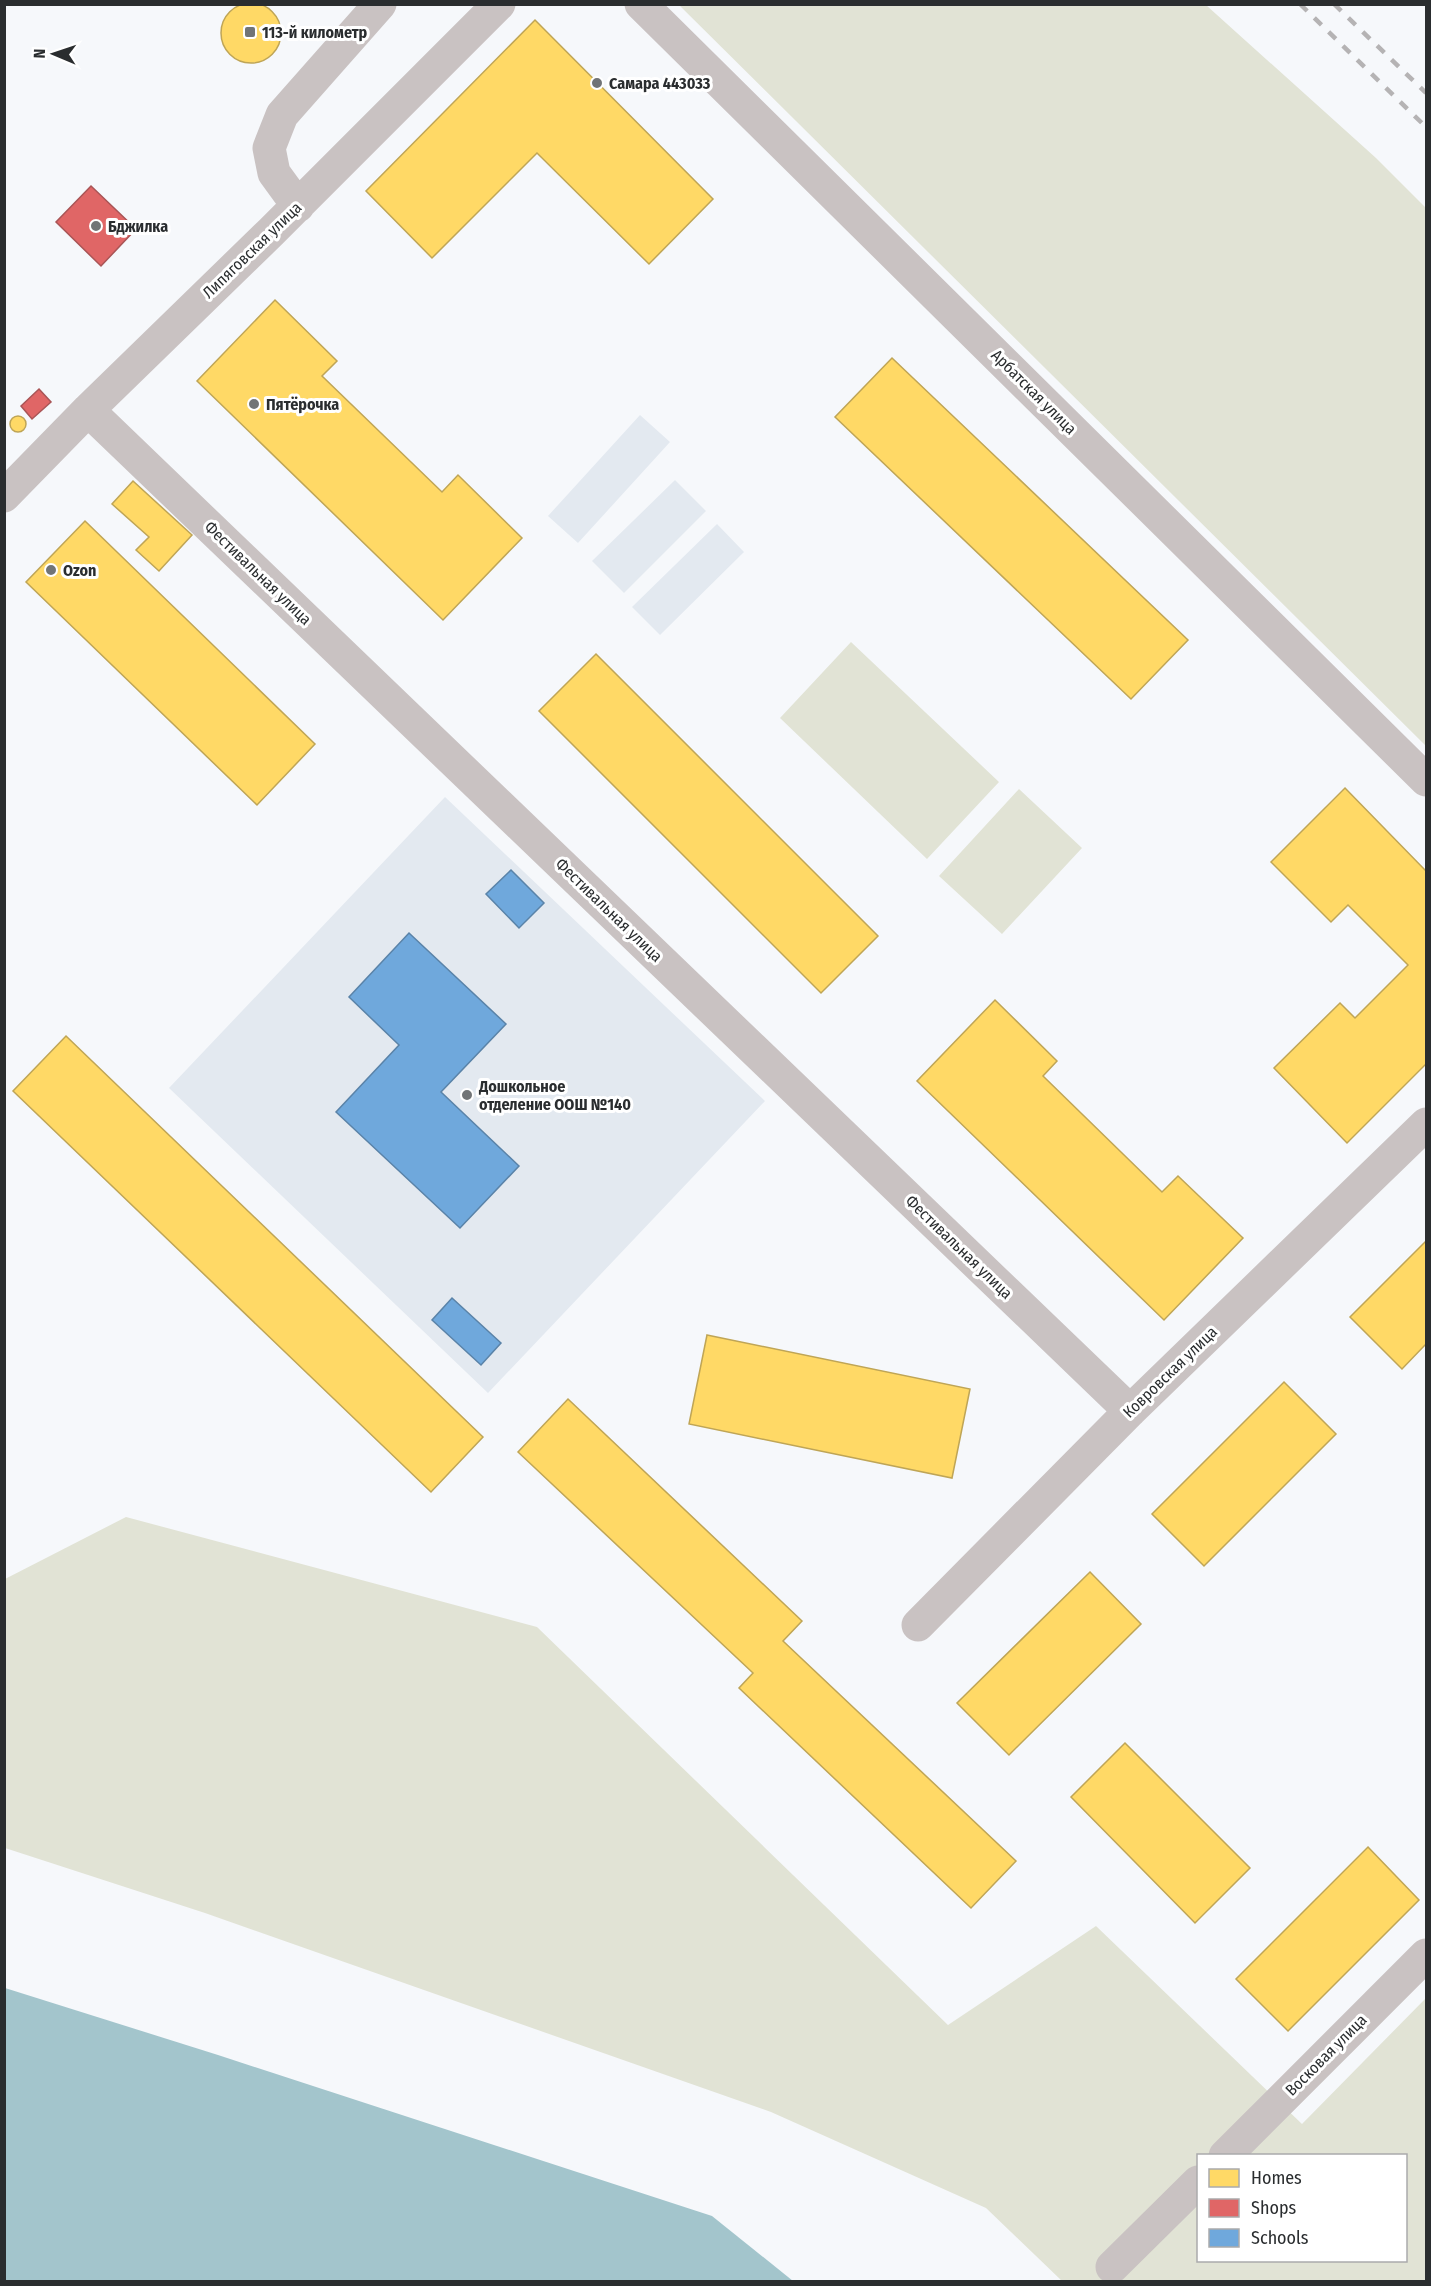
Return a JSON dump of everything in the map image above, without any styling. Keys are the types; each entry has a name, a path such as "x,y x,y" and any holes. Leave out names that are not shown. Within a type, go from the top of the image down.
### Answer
{"street":[{"path":"298,206 274,173 269,148 282,115 380,4"},
{"name":"Липяговская улица","path":"4,496 499,4"},
{"name":"Арбатская улица","path":"641,4 1426,780"},
{"name":"Фестивальная улица","path":"88,410 1130,1411"},
{"name":"Ковровская улица","path":"918,1625 1130,1411 1426,1124"},
{"name":"Восковая улица","path":"1227,2154 1426,1955"},
{"path":"1112,2267 1197,2183"}],"shaded area":[{"path":"679,5 1206,5 1376,158 1426,208 1426,746"},
{"path":"640,415 670,442 578,543 548,516"},
{"path":"675,480 706,511 624,593 592,561"},
{"path":"717,524 744,552 660,635 632,607"},
{"path":"851,642 999,782 927,859 780,718"},
{"path":"1019,789 1082,848 1002,934 939,876"},
{"name":"Дошкольное отделение ООШ №140","path":"445,797 765,1101 488,1393 169,1088"},
{"path":"126,1517 537,1627 948,2025 1096,1926 1302,2124 1426,1998 1426,2281 1062,2281 986,2208 771,2112 205,1913 5,1848 5,1579"}],"water":[{"path":"5,1988 712,2216 793,2281 5,2281"}],"building: Homes":[{"path":"245,3 257,3 273,11 279,21 281,33 279,45 273,55 257,63 245,63 229,55 221,39 221,27 229,11"},
{"path":"535,20 713,199 649,264 537,153 432,258 366,191"},
{"path":"275,300 337,361 322,376 442,492 458,475 522,538 443,620 197,381"},
{"path":"892,358 1188,640 1131,699 835,417"},
{"path":"18,416 26,424 18,432 10,424"},
{"path":"133,481 192,535 159,571 136,550 149,537 112,504"},
{"path":"85,521 315,744 257,805 26,582"},
{"path":"596,654 878,936 821,993 539,711"},
{"path":"1345,788 1426,871 1426,1064 1347,1143 1274,1068 1340,1003 1355,1018 1408,965 1348,905 1331,922 1271,862"},
{"path":"995,1000 1057,1061 1043,1076 1162,1192 1178,1176 1243,1238 1164,1320 917,1081"},
{"path":"66,1036 483,1437 431,1492 13,1091"},
{"path":"1426,1241 1426,1344 1402,1369 1350,1317"},
{"path":"707,1335 970,1389 952,1478 689,1424"},
{"path":"1284,1382 1336,1434 1204,1566 1152,1514"},
{"path":"568,1399 802,1621 783,1641 1016,1861 971,1908 739,1688 753,1673 518,1452"},
{"path":"1090,1572 1141,1624 1009,1755 957,1703"},
{"path":"1125,1743 1250,1868 1195,1923 1071,1797"},
{"path":"1368,1847 1419,1900 1288,2031 1236,1979"}],"building: Shops":[{"name":"Бджилка","path":"91,186 136,229 101,266 56,222"},
{"path":"39,389 51,402 32,419 21,406"}],"building: Schools":[{"path":"511,870 544,903 519,928 486,894"},
{"path":"409,933 506,1024 441,1092 519,1166 460,1228 336,1112 399,1045 349,997"},
{"path":"452,1298 501,1343 481,1365 432,1320"}],"railway":[{"path":"1300,4 1426,127"},
{"path":"1334,4 1426,93"}],"place":[{"name":"113-й километр","path":"250,32"},
{"name":"Самара 443033","path":"597,83"},
{"name":"Бджилка","path":"96,226"},
{"name":"Пятёрочка","path":"254,404"},
{"name":"Ozon","path":"51,570"},
{"name":"Дошкольное отделение ООШ №140","path":"467,1095"}]}
